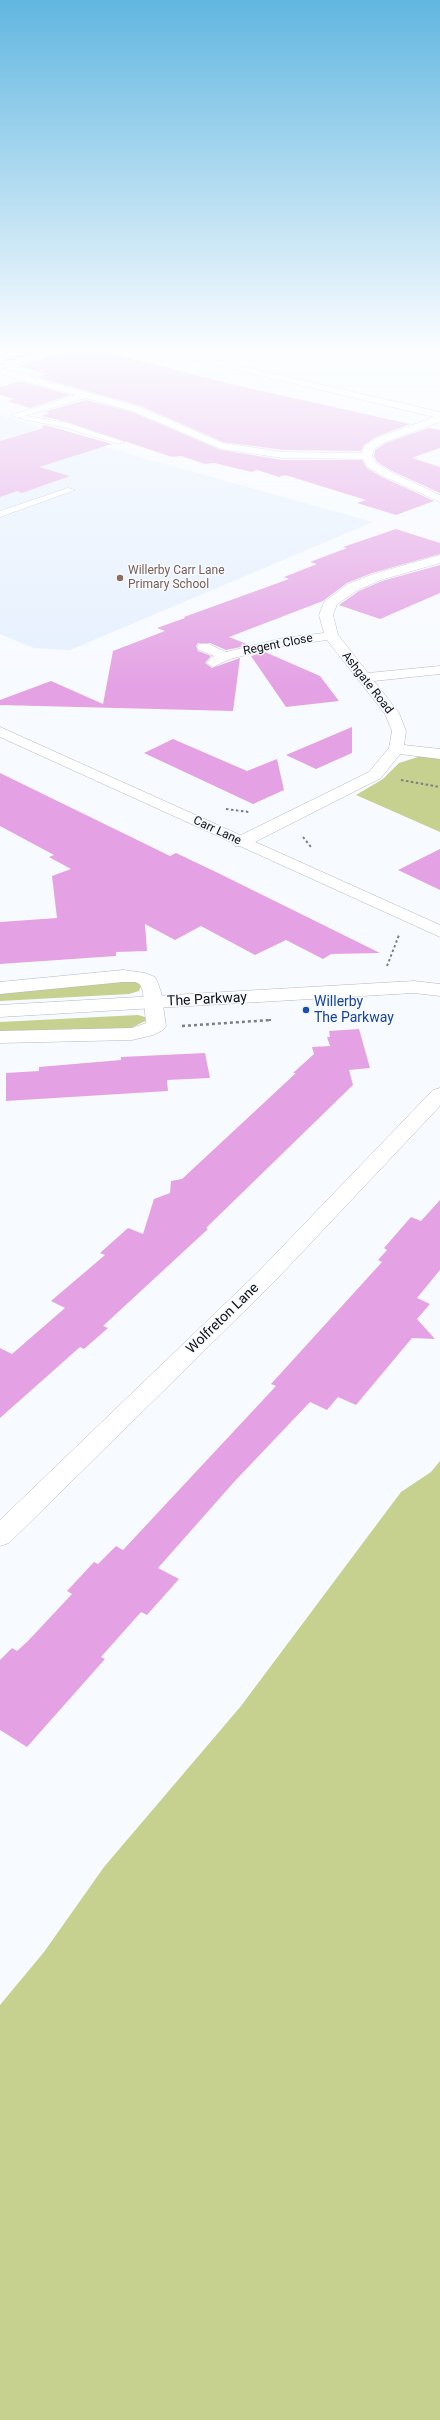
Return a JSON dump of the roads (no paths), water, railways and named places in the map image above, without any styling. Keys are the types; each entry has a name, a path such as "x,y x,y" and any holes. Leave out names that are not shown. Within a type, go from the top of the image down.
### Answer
{"street":[{"path":"369,459 372,465 387,474 440,499"},
{"name":"Ashgate Road","path":"396,749 399,731 392,713 331,636 326,615 331,602 353,587 377,577 440,559"},
{"name":"Regent Close","path":"204,647 219,660 283,642 331,636"},
{"path":"364,678 440,670"},
{"name":"Carr Lane","path":"0,730 438,932"},
{"path":"241,842 375,775 396,749 440,754"},
{"path":"0,988 123,976 138,977 148,981 154,1003 156,1026 146,1031 132,1034 0,1037"},
{"name":"The Parkway","path":"414,987 440,978"},
{"name":"The Parkway","path":"0,1012 414,987 440,990"},
{"name":"Wolfreton Lane","path":"0,1536 267,1276 440,1094"}],"lane":[{"path":"0,514 71,490"}],"place":[{"name":"Willerby Carr Lane Primary School","path":"120,578"},
{"name":"Willerby The Parkway","path":"306,1010"}]}
